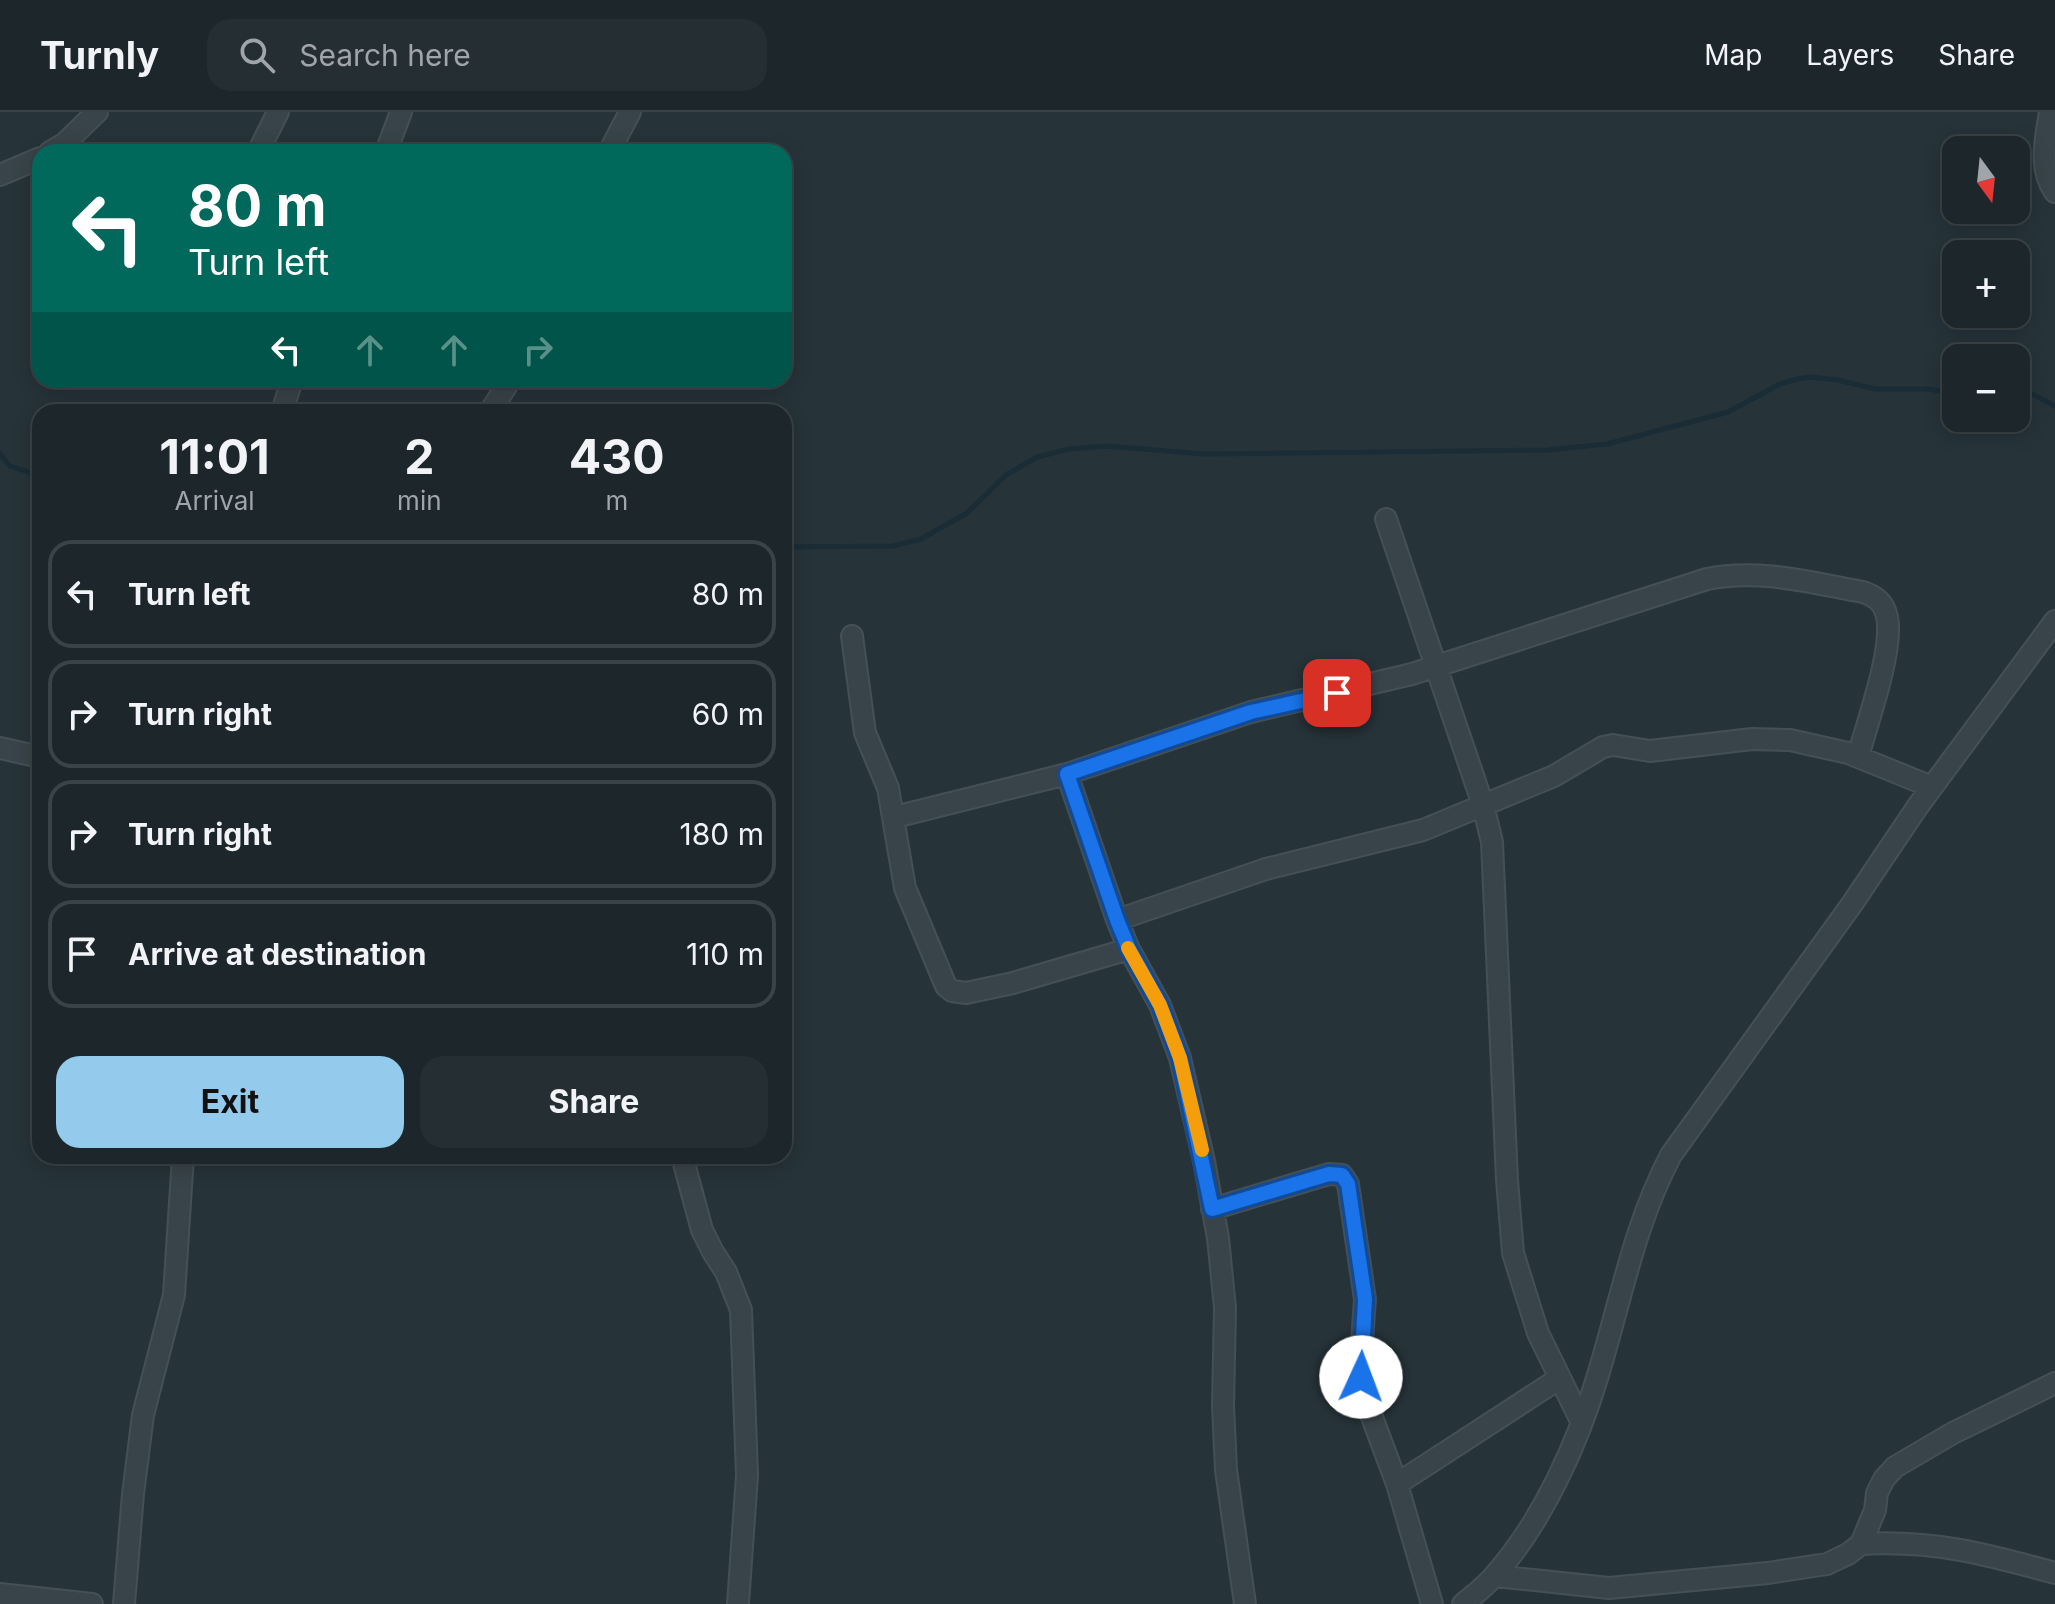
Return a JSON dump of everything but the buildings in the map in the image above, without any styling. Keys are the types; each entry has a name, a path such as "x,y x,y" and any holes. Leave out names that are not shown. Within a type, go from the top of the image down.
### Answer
{"street":[{"path":"67,144 97,112"},
{"path":"262,144 278,112"},
{"path":"389,144 401,112"},
{"path":"613,144 630,112"},
{"path":"2050,112 2045,162 2048,180 2055,192"},
{"path":"0,175 32,161"},
{"path":"1386,519 1483,805 1492,842 1495,951 1513,1253 1538,1333 1581,1421"},
{"path":"895,817 1067,774 1251,712 1434,667 1722,576 1766,576 1863,592 1875,596 1882,604 1889,630 1886,653 1858,757"},
{"path":"1463,1604 1495,1576 1542,1509 1597,1379 1638,1229 1658,1178 1671,1155 1852,904 1932,787 2055,621"},
{"path":"852,636 865,733 888,788 895,817 900,872 946,986 952,991 966,993 1013,983 1129,949"},
{"path":"1117,920 1266,869 1423,830 1554,776 1588,753 1613,745 1650,751 1752,739 1790,740 1821,745 1858,757 1932,787"},
{"path":"0,748 32,755"},
{"path":"1067,774 1117,920 1160,1005 1180,1058 1212,1209 1225,1308 1223,1406 1226,1470 1245,1604"},
{"path":"124,1604 143,1415 174,1295 182,1164"},
{"path":"684,1164 702,1230 726,1272 741,1310 747,1475 738,1604"},
{"path":"1212,1209 1329,1174 1342,1175 1351,1195 1365,1299 1361,1356 1363,1393 1397,1484 1432,1604"},
{"path":"1397,1484 1560,1378"},
{"path":"1495,1576 1587,1587 1632,1586 1827,1564 1861,1544 1875,1510 1877,1493 1895,1467 1953,1433 2055,1383"},
{"path":"1861,1544 1933,1544 1965,1549 2055,1573"},
{"path":"0,1594 92,1604"}],"waterway":[{"path":"792,547 893,546 921,539 967,513 1006,475 1037,457 1069,449 1105,446 1204,454 1547,450 1607,444 1728,412 1780,384 1810,377 1875,389 1942,391"},
{"path":"2030,393 2055,406"},
{"path":"0,454 10,466 32,473"}],"slow traffic":[{"path":"1128,948 1160,1005 1180,1058 1202,1150"}],"route":[{"path":"1337,693 1251,712 1067,774 1117,920 1160,1005 1180,1058 1212,1209 1329,1174 1342,1175 1348,1184 1365,1299 1361,1377"}]}
